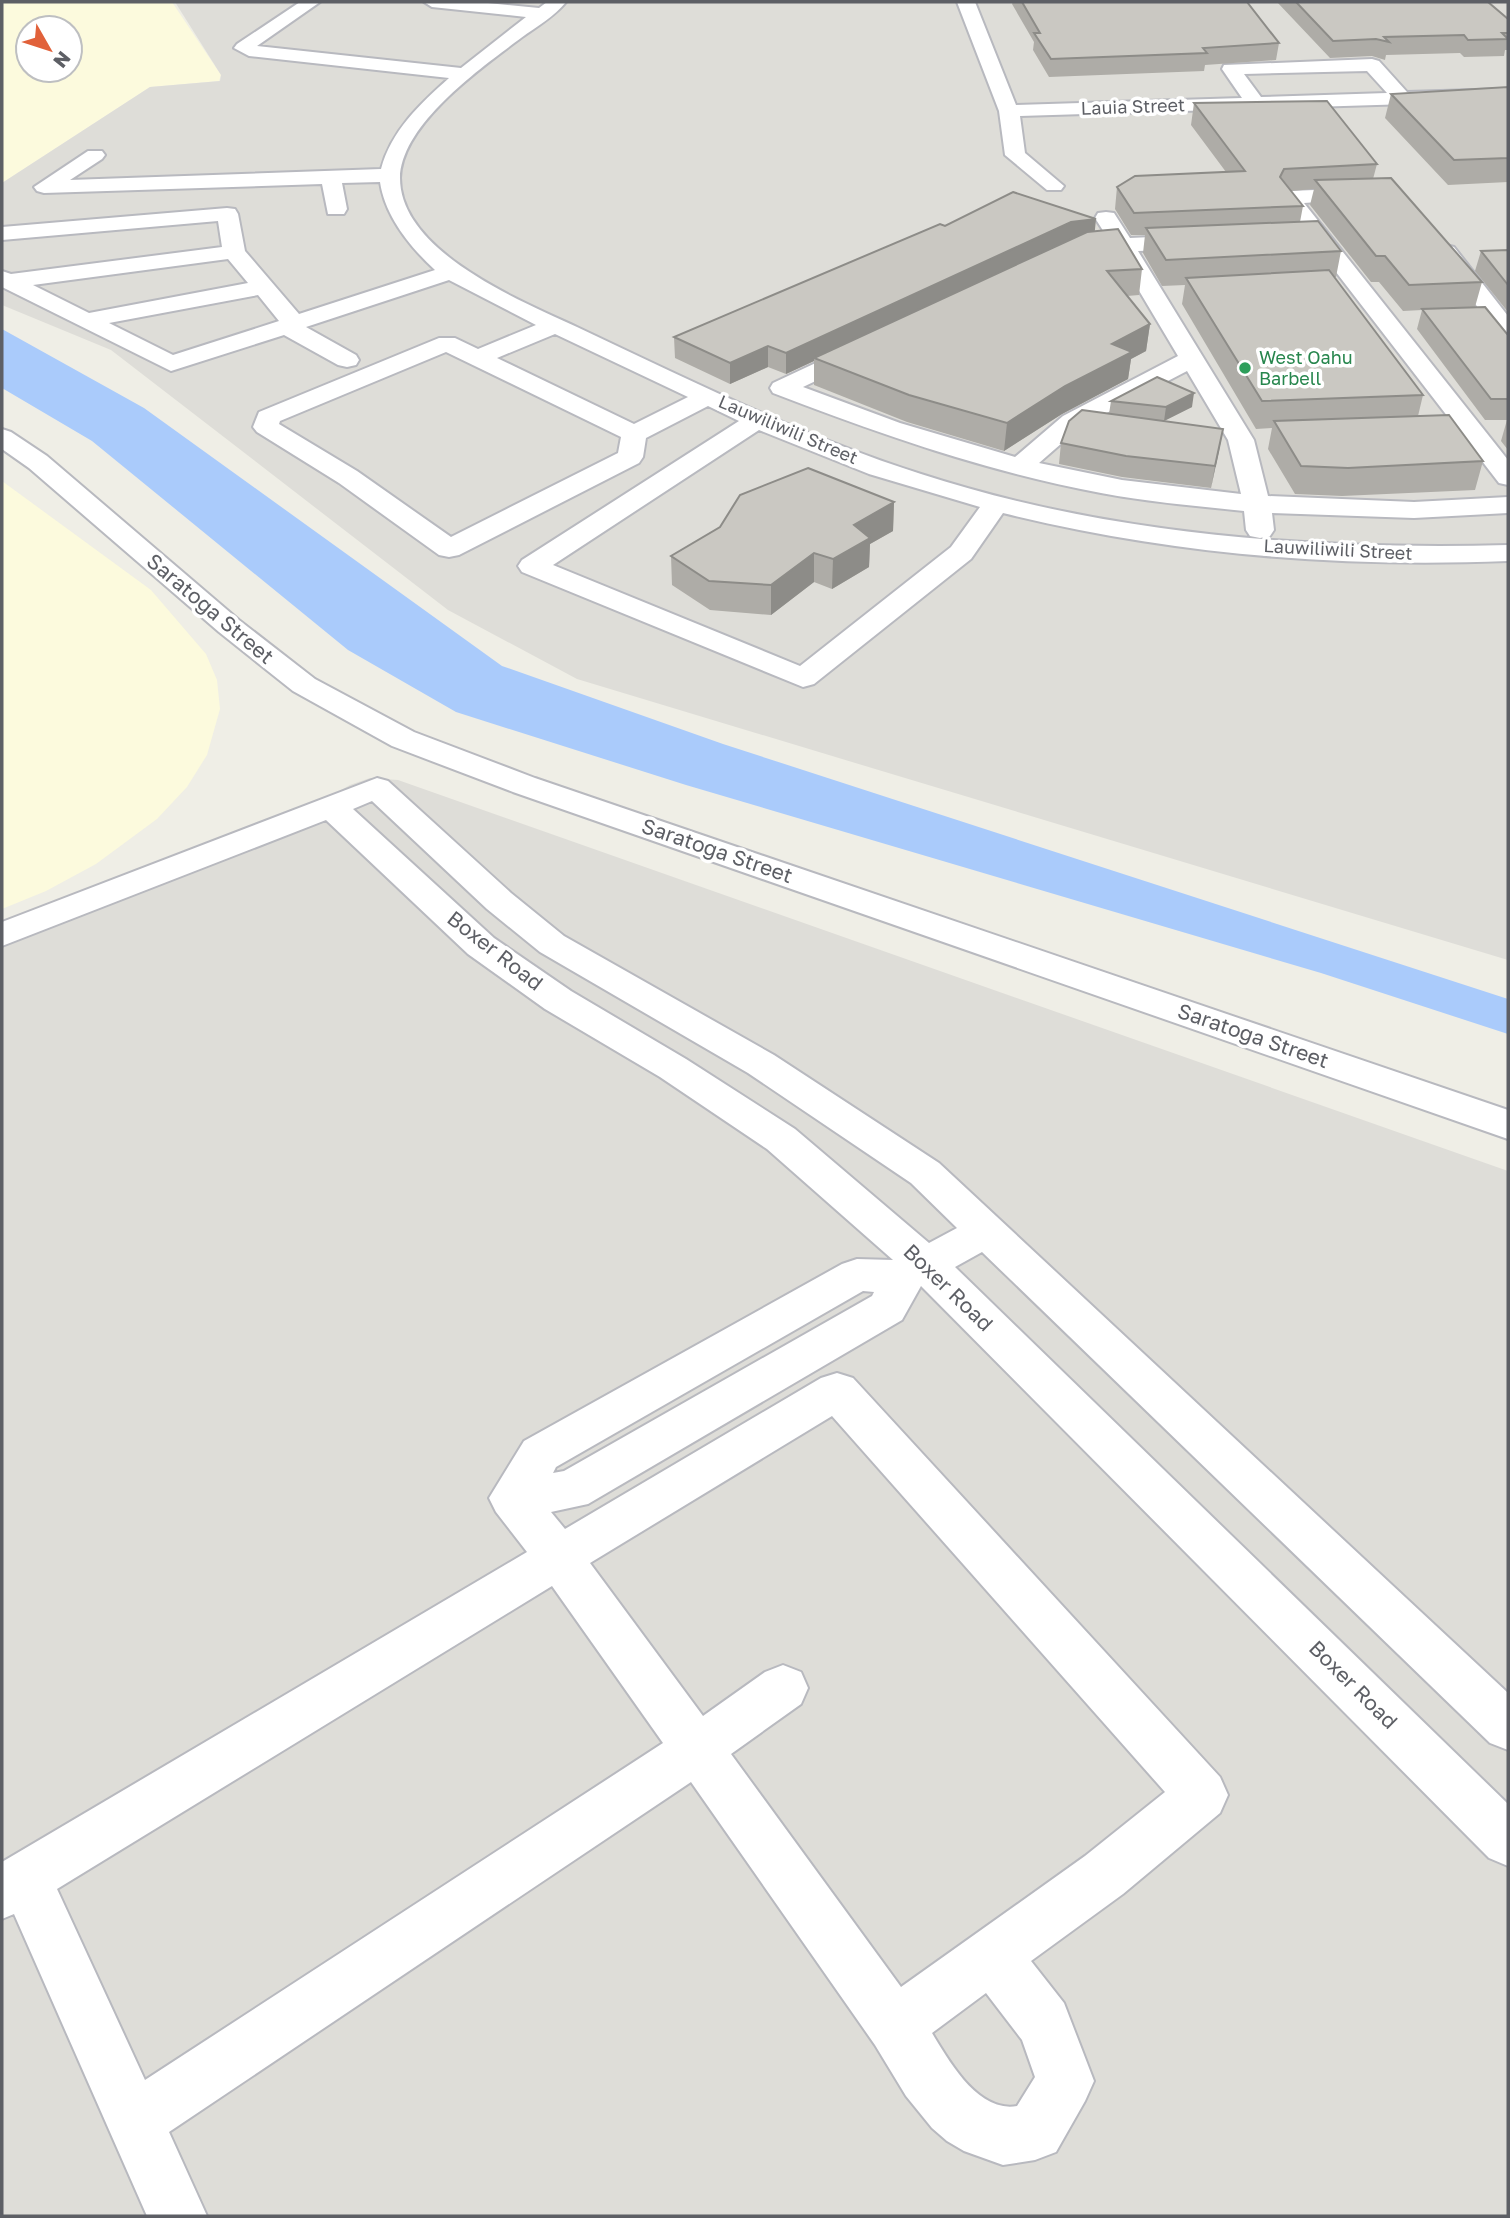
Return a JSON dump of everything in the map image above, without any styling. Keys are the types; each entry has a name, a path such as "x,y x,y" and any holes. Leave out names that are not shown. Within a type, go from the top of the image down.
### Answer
{"street":[{"path":"311,2 243,48 249,51 467,74"},
{"path":"432,2 550,8"},
{"path":"966,2 1009,111 1015,155 1054,186"},
{"path":"44,187 390,175 397,146 410,125 436,99 550,8"},
{"path":"1255,103 1231,69 1372,65 1402,98"},
{"name":"Lauia Street","path":"1009,111 1508,95"},
{"path":"12,210 96,155"},
{"name":"Lauwiliwili Street","path":"390,175 395,201 405,221 423,244 453,271 555,326 787,434 946,491 1094,524 1262,546 1423,555 1508,553"},
{"path":"331,177 336,209"},
{"path":"1386,194 1289,197 1386,321 1485,431 1508,477"},
{"path":"2,233 228,214 234,252 264,287 290,325 347,360"},
{"path":"1106,218 1193,358 1257,504 1262,546"},
{"path":"1432,235 1503,324"},
{"path":"1293,238 1319,237"},
{"path":"1066,255 1078,249 1215,241"},
{"path":"5,279 234,252"},
{"path":"5,279 171,364 453,271"},
{"path":"1330,286 1357,285"},
{"path":"85,321 264,287"},
{"path":"1155,296 1182,295"},
{"path":"1469,318 1503,324"},
{"path":"1386,321 1413,320"},
{"path":"478,357 555,326"},
{"path":"881,341 782,387 880,426 1019,467 1079,481 1152,493 1257,504 1414,510 1508,505"},
{"path":"447,343 634,433 631,457 449,549 348,477 266,428 268,417 447,343"},
{"path":"1019,467 1072,421 1193,358"},
{"path":"634,433 707,397"},
{"path":"757,420 532,566 803,678 961,553 997,503"},
{"path":"1072,421 1124,427"},
{"path":"1446,432 1485,431"},
{"name":"Saratoga Street","path":"2,437 38,462 229,626 304,685 403,739 524,785 1508,1125"},
{"path":"1228,439 1269,439"},
{"name":"Boxer Road","path":"2,935 377,788 499,901 552,944 761,1065 925,1173 1508,1726"},
{"name":"Boxer Road","path":"331,806 481,946 558,1000 673,1068 781,1139 1508,1840"},
{"path":"985,1231 914,1270 887,1308 572,1490 512,1498 559,1557 895,2025 932,2085 967,2122 1004,2137 1035,2130 1065,2081 1044,2023 992,1955"},
{"path":"177,2216 134,2121 13,1885 837,1391 1202,1794 1104,1875 895,2025"},
{"path":"134,2121 697,1749 783,1688"}],"shaded area":[{"path":"2,2 172,2 221,75 219,81 150,87 2,183"},
{"path":"175,2 1508,2 1508,960 577,679 448,610 111,350 2,305 2,183 150,87 220,81 221,75"},
{"path":"2,481 151,590 206,654 217,680 220,709 207,755 187,787 157,819 96,864 46,891 2,909"},
{"path":"370,778 398,780 1508,1171 1508,2216 2,2216 2,941 142,887 317,804 350,785"}],"water":[{"path":"2,329 144,408 502,666 723,744 1508,999 1508,1034 1321,973 686,785 456,712 348,650 92,441 2,388"}],"building":[{"path":"1022,2 1247,2 1279,43 1203,48 1207,53 1051,59 1034,33 1040,33"},
{"path":"1296,2 1488,2 1508,19 1508,33 1502,33 1508,39 1468,40 1464,35 1384,37 1389,42 1376,39 1333,41"},
{"path":"1508,87 1508,158 1454,160 1391,94"},
{"path":"1327,101 1377,164 1284,169 1280,177 1303,206 1134,213 1117,187 1135,176 1245,171 1194,103"},
{"path":"1391,178 1482,282 1409,285 1385,256 1376,256 1315,180"},
{"path":"1013,192 1096,219 1071,222 786,353 768,346 730,363 674,337 940,224 945,226"},
{"path":"1318,221 1341,251 1166,260 1146,228"},
{"path":"1118,229 1142,269 1107,271 1150,324 1112,344 1132,352 1065,386 1007,423 909,395 814,358 1087,232"},
{"path":"1508,250 1508,285 1481,251"},
{"path":"1329,270 1423,395 1262,401 1186,278"},
{"path":"1485,307 1508,335 1508,399 1491,399 1422,309"},
{"path":"1157,377 1194,393 1166,407 1111,401"},
{"path":"1082,410 1223,429 1215,466 1126,456 1061,443 1069,421"},
{"path":"1449,415 1483,461 1348,468 1301,466 1274,421"},
{"path":"808,468 894,502 854,525 870,538 833,559 814,553 771,585 709,581 671,556 720,527 740,495"}],"place":[{"name":"West Oahu Barbell","path":"1245,368"}]}
